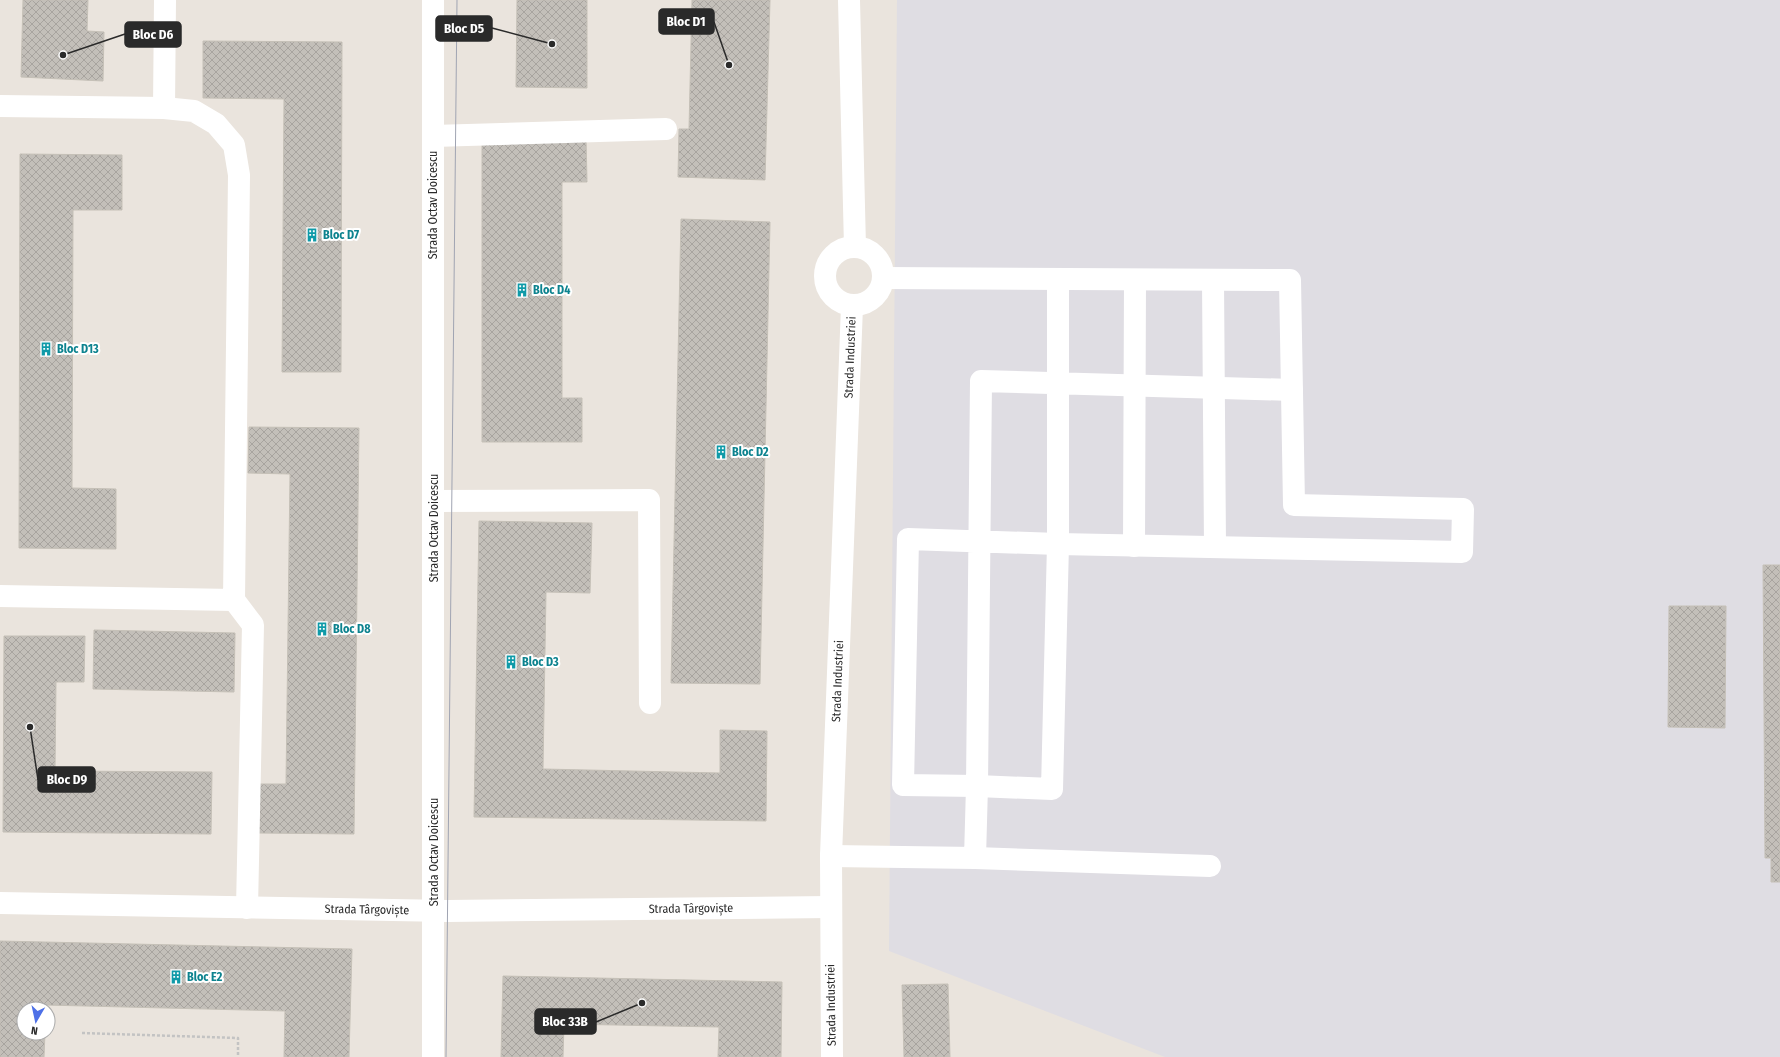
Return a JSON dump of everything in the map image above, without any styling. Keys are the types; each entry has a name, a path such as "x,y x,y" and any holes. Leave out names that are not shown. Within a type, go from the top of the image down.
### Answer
{"street":[{"path":"164,108 165,0"},
{"name":"Strada Octav Doicescu","path":"433,0 434,1057"},
{"path":"849,0 855,246"},
{"path":"0,106 164,108 194,112 216,124 234,145 239,175 234,600 253,625 247,908"},
{"path":"433,136 666,129"},
{"path":"855,246 867,249 876,256 882,266 884,278 881,289 874,298 864,304 852,306 841,303 832,296 826,286 824,275 827,264 834,254 844,248 855,246"},
{"path":"884,278 1290,280 1294,505 1463,508 1462,552 1134,546 1058,544 979,542 908,539 903,785 1052,789 1058,544 1058,279"},
{"path":"1134,546 1135,280"},
{"path":"1213,280 1215,547"},
{"name":"Strada Industriei","path":"832,1057 830,907 831,856 852,306"},
{"path":"975,858 981,381 1292,390"},
{"path":"434,501 650,500 650,703"},
{"path":"0,596 234,600"},
{"path":"831,856 975,858 1210,866"},
{"name":"Strada Târgoviște","path":"0,903 434,911 830,907"}],"path":[{"path":"82,1033 238,1038 238,1057"}],"shaded area":[{"path":"897,0 1780,0 1780,1057 1165,1057 889,951"}],"building":[{"path":"23,0 88,0 87,31 104,32 103,81 21,77"},
{"path":"517,0 587,0 587,88 516,87"},
{"path":"692,0 770,0 765,180 678,177 679,129 689,129"},
{"name":"Bloc D7","path":"203,41 342,42 341,372 282,372 284,99 203,98"},
{"name":"Bloc D4","path":"586,138 587,182 562,182 562,398 582,398 582,442 482,442 482,139"},
{"name":"Bloc D13","path":"20,154 122,155 122,210 73,210 72,488 116,489 116,549 19,548"},
{"name":"Bloc D2","path":"681,219 770,222 760,684 671,683"},
{"name":"Bloc D8","path":"249,427 359,428 354,834 258,833 258,784 286,784 290,474 248,473"},
{"name":"Bloc D3","path":"479,521 592,523 590,593 546,592 543,769 720,773 720,730 767,731 766,821 474,817"},
{"path":"1763,565 1780,565 1780,882 1771,882 1771,858 1765,858"},
{"path":"1669,606 1726,606 1725,728 1668,727"},
{"path":"94,630 235,633 234,692 93,689"},
{"path":"4,636 85,636 84,682 56,682 55,771 212,772 211,834 3,832"},
{"name":"Bloc E2","path":"0,941 352,949 349,1057 284,1057 285,1011 56,1005 56,1001 16,1001 16,1041 45,1041 44,1057 0,1057"},
{"path":"503,976 782,982 781,1057 718,1057 719,1027 564,1024 563,1057 501,1057"},
{"path":"948,984 950,1057 904,1057 902,985"}],"tram line":[{"path":"446,1057 457,0"}],"place":[{"name":"Bloc D5","path":"552,44"},
{"name":"Bloc D6","path":"63,55"},
{"name":"Bloc D1","path":"729,65"},
{"name":"Bloc D7","path":"312,235"},
{"name":"Bloc D4","path":"522,290"},
{"name":"Bloc D13","path":"46,349"},
{"name":"Bloc D2","path":"721,452"},
{"name":"Bloc D8","path":"322,629"},
{"name":"Bloc D3","path":"511,662"},
{"name":"Bloc D9","path":"30,727"},
{"name":"Bloc E2","path":"176,977"},
{"name":"Bloc 33B","path":"642,1003"}]}
